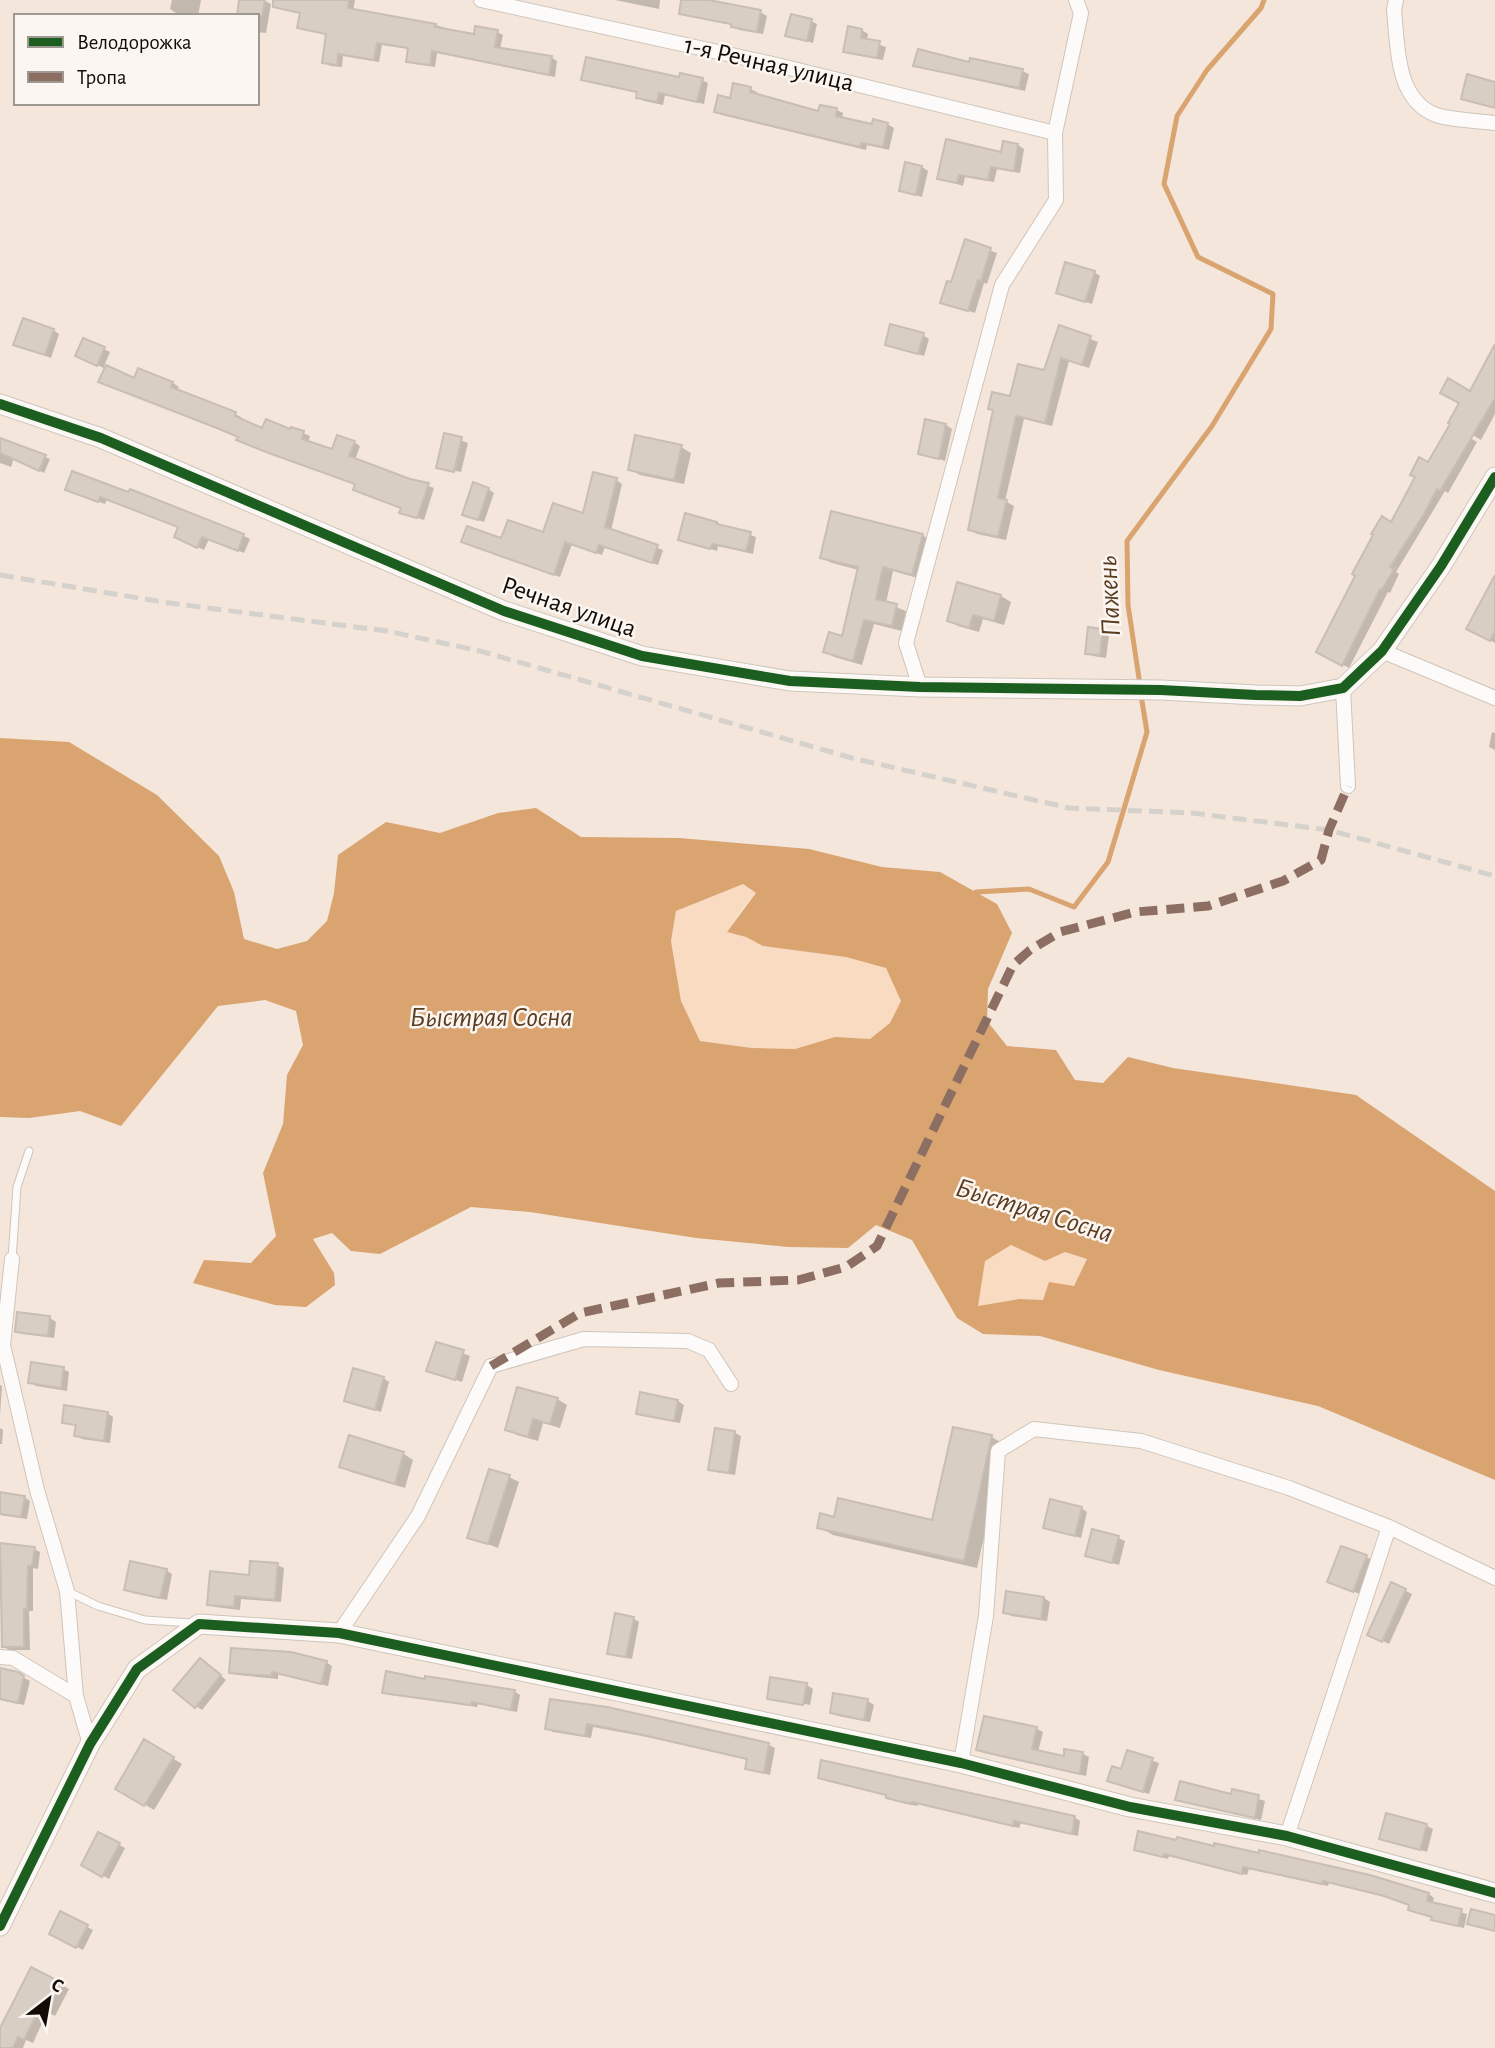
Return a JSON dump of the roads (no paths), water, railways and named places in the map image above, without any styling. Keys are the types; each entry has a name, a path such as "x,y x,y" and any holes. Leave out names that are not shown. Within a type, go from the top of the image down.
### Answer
{"street":[{"name":"1-я Речная улица","path":"481,0 778,65 1055,133"},
{"path":"920,687 906,643 1002,285 1056,200 1055,133 1082,13 1076,0"},
{"path":"1396,0 1394,10 1400,74 1415,100 1435,114 1495,123"},
{"name":"Речная улица","path":"0,404 101,438 504,611 642,656 790,681 920,687 1161,690 1300,696 1343,688"},
{"path":"1348,786 1343,688 1382,651 1441,566 1495,477"},
{"path":"1382,651 1495,698"},
{"path":"12,1259 3,1345 37,1490 67,1591 76,1696 90,1744"},
{"path":"339,1633 418,1516 491,1366 584,1339 688,1341 709,1350 731,1384"},
{"path":"961,1763 986,1616 998,1451 1034,1429 1141,1441 1289,1488 1389,1527 1495,1578"},
{"path":"1287,1836 1389,1527"},
{"path":"0,1926 90,1744 137,1669 199,1624 339,1633 961,1763 1130,1807 1287,1836 1495,1893"},
{"path":"0,1657 13,1658 76,1696"}],"lane":[{"path":"12,1259 17,1187 29,1151"},
{"path":"67,1591 98,1606 145,1620 199,1624"}],"water":[{"name":"Быстрая Сосна","path":"0,738 69,742 157,795 219,856 234,892 244,939 277,949 307,941 327,921 334,893 338,855 386,822 440,833 498,813 536,808 581,837 679,838 809,849 882,867 940,872 997,904 1012,933 988,989 987,1021 1007,1046 1056,1050 1075,1080 1103,1083 1128,1057 1173,1068 1356,1095 1495,1191 1495,1480 1318,1406 1159,1370 1040,1336 983,1334 957,1318 912,1240 876,1225 848,1248 789,1247 696,1238 530,1212 471,1207 380,1254 351,1251 332,1233 313,1239 334,1273 335,1285 306,1307 275,1305 193,1283 204,1260 251,1263 276,1236 263,1173 283,1124 287,1075 303,1045 296,1011 265,1000 218,1006 121,1126 80,1111 29,1118 0,1117","holes":["743,884 756,893 727,932 746,937 763,946 846,957 886,968 901,1001 890,1023 870,1039 835,1037 795,1049 752,1048 700,1041 681,1001 671,941 676,911","1011,1245 1045,1261 1065,1252 1087,1259 1074,1286 1049,1282 1043,1300 1019,1299 978,1306 985,1261"]}],"waterway":[{"name":"Пажень","path":"1140,685 1128,605 1127,541 1212,426 1271,329 1273,294 1198,257 1164,184 1177,116 1207,70 1261,8 1264,0"},
{"name":"Пажень","path":"974,897 976,892 1029,889 1074,907 1108,862 1147,732 1141,695"}],"railway":[{"path":"0,575 169,603 387,631 480,651 852,758 1069,808 1192,813 1329,830 1495,876"}]}
